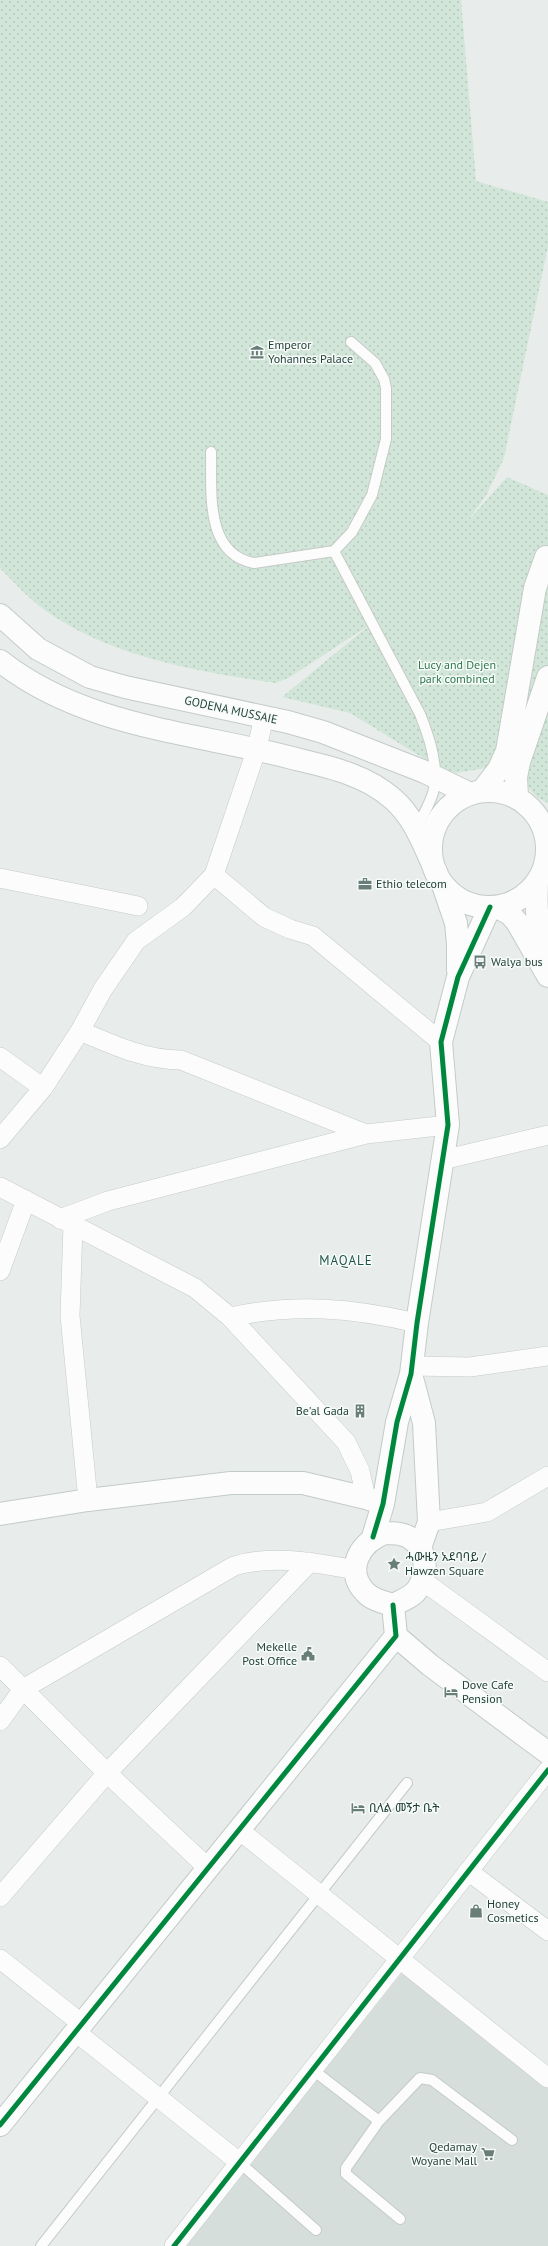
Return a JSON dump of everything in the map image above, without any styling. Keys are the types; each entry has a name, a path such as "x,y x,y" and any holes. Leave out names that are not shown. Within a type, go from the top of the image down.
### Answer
{"street":[{"path":"458,977 458,944 456,923 431,850 436,826 449,806 476,792 499,769 507,751 535,588 547,562"},
{"name":"GODENA MUSSAIE","path":"0,615 38,649 90,677 125,687 264,717 336,736 476,792"},
{"path":"0,661 26,680 49,693 100,714 126,722 257,748 364,779 380,788 405,811 440,879 461,900 473,905 494,907 510,914 518,922 548,976"},
{"path":"517,797 516,777 519,762 548,677"},
{"path":"0,1139 43,1088 80,1031 103,989 136,941 184,907 214,875 257,748 264,717"},
{"path":"476,792 506,793 517,797 527,804 542,824 548,847 547,859 537,882 536,901 538,926 548,944"},
{"path":"214,875 264,917 290,929 313,936 441,1042"},
{"path":"0,878 138,906"},
{"path":"373,1537 374,1501 412,1370 417,1322 448,1125 441,1042 458,977 494,907 520,899 537,882"},
{"path":"80,1031 132,1052 162,1060 181,1060 366,1134"},
{"path":"0,1057 43,1088"},
{"path":"66,1222 108,1201 366,1134 448,1125"},
{"path":"442,1160 548,1135"},
{"path":"0,1187 195,1288 230,1317 346,1442 374,1501"},
{"path":"0,1271 26,1200"},
{"path":"66,1222 70,1316 88,1500"},
{"path":"230,1317 255,1311 338,1308 375,1313 417,1322"},
{"path":"412,1370 470,1367 548,1356"},
{"path":"412,1370 424,1423 429,1522 420,1548"},
{"path":"429,1522 487,1512 546,1480"},
{"path":"0,1514 88,1500 231,1483 303,1483 374,1501"},
{"path":"385,1533 401,1534 412,1540 420,1548 425,1559 426,1570 423,1581 416,1592 393,1605 375,1599 365,1592 359,1582 356,1570 358,1554 365,1544 373,1537 385,1533"},
{"path":"0,1721 23,1689 234,1566 262,1560 310,1562 356,1570"},
{"path":"0,1897 107,1772 310,1562"},
{"path":"423,1581 548,1672"},
{"path":"393,1605 396,1636 430,1665 548,1753"},
{"path":"0,2125 396,1636"},
{"path":"0,1666 107,1772 208,1868"},
{"path":"174,2246 548,1770"},
{"path":"239,1830 548,2078"},
{"path":"468,1871 548,1931"},
{"path":"0,1959 158,2098 239,2162"}],"lane":[{"path":"211,452 214,518 220,536 229,552 245,561 254,563 334,551 352,532 372,494 384,450 387,425 387,397 384,379 374,363 351,342"},
{"path":"334,551 420,714 430,740 434,776 432,796 416,830"},
{"path":"41,2246 408,1783"},
{"path":"313,2070 379,2121"},
{"path":"400,2219 346,2174 346,2168 379,2121 420,2078 432,2080 512,2140"},
{"path":"239,2162 316,2230"}],"shaded area":[{"path":"405,1969 548,2084 548,2246 184,2246"}],"green space":[{"name":"Lucy and Dejen park combined","path":"0,0 461,0 476,181 548,202 548,246 504,458 487,494 468,521 507,477 548,495 548,803 538,798 531,791 528,785 516,777 486,768 456,773 433,764 350,713 282,697 371,624 290,677 276,683 247,679 187,668 156,660 99,640 71,627 46,611 28,596 0,568"}],"cycle path":[{"path":"373,1537 383,1504 397,1422 411,1374 417,1323 448,1125 441,1042 458,977 490,907"},
{"path":"0,2125 396,1636 393,1605"},
{"path":"174,2246 548,1770"}],"place":[{"name":"Emperor Yohannes Palace","path":"257,352"},
{"name":"Ethio telecom","path":"365,884"},
{"name":"Walya bus","path":"480,962"},
{"name":"Be'al Gada","path":"360,1411"},
{"name":"ሓውዜን አደባባይ / Hawzen Square","path":"394,1564"},
{"name":"Mekelle Post Office","path":"308,1654"},
{"name":"Dove Cafe Pension","path":"451,1692"},
{"name":"ቢላል መኝታ ቤት","path":"358,1808"},
{"name":"Honey Cosmetics","path":"476,1911"},
{"name":"Qedamay Woyane Mall","path":"488,2154"}],"district":[{"name":"MAQALE","path":"346,1260"}]}
